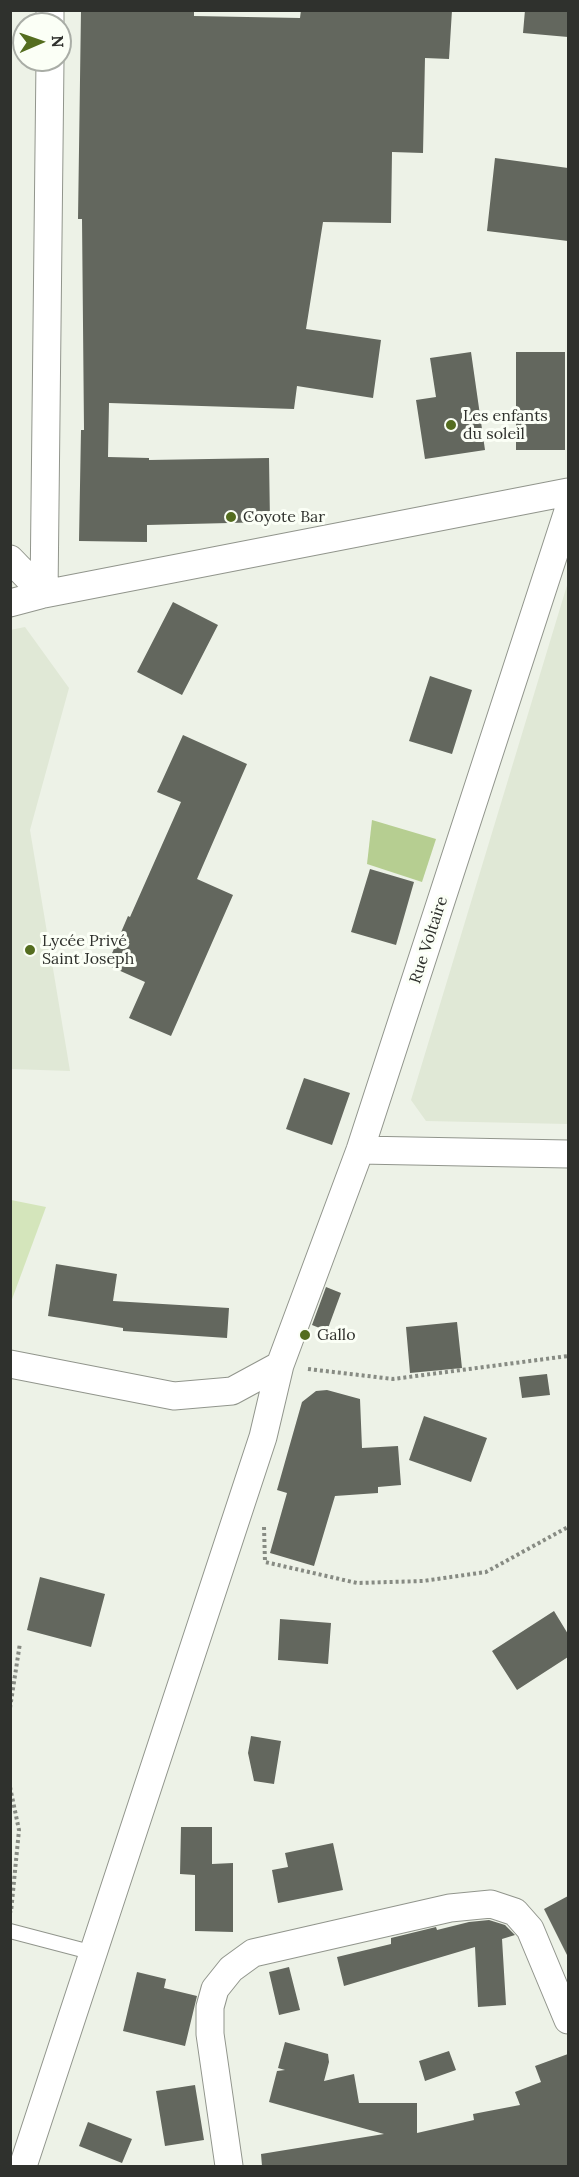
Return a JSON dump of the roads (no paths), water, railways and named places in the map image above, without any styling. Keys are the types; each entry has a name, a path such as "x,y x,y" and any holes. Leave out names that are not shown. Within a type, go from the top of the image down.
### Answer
{"street":[{"path":"44,594 50,72"},
{"path":"10,603 44,594 568,492"},
{"name":"Rue Voltaire","path":"24,2166 264,1437 280,1365 360,1150 568,511"},
{"path":"10,559 44,594"},
{"path":"360,1150 568,1154"},
{"path":"10,1364 174,1396 232,1391 280,1365"},
{"path":"229,2166 210,2034 210,2007 215,1989 231,1969 253,1953 450,1908 491,1904 515,1912 530,1929 568,2020"}],"lane":[{"path":"10,1930 94,1953"}],"place":[{"name":"Les enfants du soleil","path":"451,425"},
{"name":"Coyote Bar","path":"231,517"},
{"name":"Lycée Privé Saint Joseph","path":"30,950"},
{"name":"Gallo","path":"305,1335"}]}
